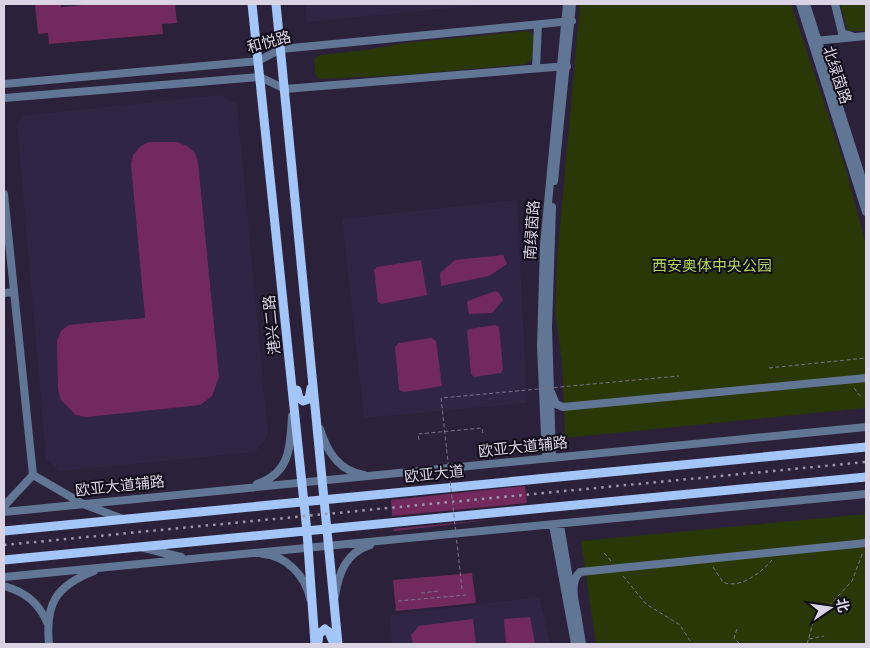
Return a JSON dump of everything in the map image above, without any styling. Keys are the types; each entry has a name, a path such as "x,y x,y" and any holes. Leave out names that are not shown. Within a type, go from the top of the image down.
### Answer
{"main road":[{"name":"港兴二路","path":"252,4 308,532 313,617 317,644"},
{"path":"276,4 338,644"},
{"path":"289,360 301,400 309,399 312,379"},
{"name":"欧亚大道","path":"4,531 866,447"},
{"path":"4,560 866,477"},
{"path":"317,644 319,634 325,629 330,632 334,644"}],"street":[{"name":"南绿茵路","path":"567,4 569,22"},
{"name":"南绿茵路","path":"549,458 549,254 553,190 572,4"},
{"name":"北绿茵路","path":"800,4 815,41 866,191"},
{"name":"北绿茵路","path":"806,4 815,41 866,212"},
{"path":"834,4 842,33 856,37"},
{"name":"和悦路","path":"4,84 258,61 281,49 569,22"},
{"path":"536,68 538,25"},
{"path":"815,41 866,36"},
{"name":"南绿茵路","path":"549,458 541,356 544,246 565,66"},
{"path":"284,89 565,66"},
{"name":"和悦路","path":"4,98 260,77 284,89"},
{"path":"4,194 33,475 4,506"},
{"path":"4,293 14,292"},
{"path":"549,377 554,401 563,407 866,378"},
{"path":"242,488 271,478 279,472 285,463 289,450 294,399"},
{"path":"316,417 327,450 336,462 349,470 374,476"},
{"name":"欧亚大道辅路","path":"4,512 866,427"},
{"path":"33,475 83,504 124,520"},
{"path":"4,577 308,546 378,542 866,494"},
{"path":"557,525 578,619"},
{"path":"557,525 575,644"},
{"path":"335,615 337,587 342,568 354,553 378,542"},
{"path":"582,644 574,594 577,575 584,572 866,545"},
{"path":"142,547 188,559"},
{"path":"246,553 266,554 287,563 302,580 308,591 313,617"},
{"path":"47,622 53,603 64,588 76,579 104,567"},
{"path":"4,586 32,599 39,605 47,622 50,644"}],"path":[{"path":"769,368 866,358"},
{"path":"462,589 441,398 679,376"},
{"path":"418,440 418,434 482,428 483,434"},
{"path":"807,644 816,617 852,582 866,545"},
{"path":"604,552 646,604 680,625 692,644"},
{"path":"711,559 718,577 728,585 740,583 765,567 774,557"},
{"path":"421,593 439,591"},
{"path":"430,592 431,598"},
{"path":"398,602 466,595"},
{"path":"737,629 734,638 740,644"},
{"path":"809,640 824,636"}],"shaded area":[{"path":"305,4 492,4 307,22"},
{"path":"220,95 237,104 268,435 255,452 59,471 46,458 17,124 22,116"},
{"path":"517,200 527,403 364,418 342,219"},
{"path":"539,597 550,644 392,644 390,615"}],"green space":[{"name":"西安奥体中央公园","path":"580,4 791,4 845,166 866,245 866,408 565,438 562,361 555,312 557,260"},
{"path":"840,4 866,4 866,31 848,31"},
{"path":"528,31 534,37 532,59 526,64 404,75 319,79 315,74 314,59 320,55 366,50 404,43"},
{"path":"866,514 866,644 596,644 581,541"}],"building":[{"path":"35,4 61,4 61,7 94,4 175,4 177,23 162,24 163,34 49,44 48,33 38,34"},
{"path":"149,142 177,142 187,146 195,153 198,162 219,377 212,396 200,405 86,417 76,415 61,400 58,389 57,341 61,331 69,325 145,318 131,164 133,155 141,146"},
{"path":"503,255 507,264 489,276 441,286 440,273 455,260"},
{"path":"421,260 427,295 381,304 378,302 374,270 377,267"},
{"path":"495,291 498,292 503,300 492,313 469,314 468,301"},
{"path":"495,325 499,327 503,369 501,373 474,377 471,374 467,331 469,329"},
{"path":"431,338 436,341 442,386 404,392 399,390 395,347 399,343"},
{"path":"525,486 527,503 392,516 391,500"},
{"path":"497,519 394,531 393,529"},
{"path":"472,573 476,603 396,611 393,580"},
{"path":"530,617 535,644 506,644 504,619"},
{"path":"473,619 476,644 413,644 411,635 419,626"}],"railway":[{"path":"4,545 866,462"}]}
